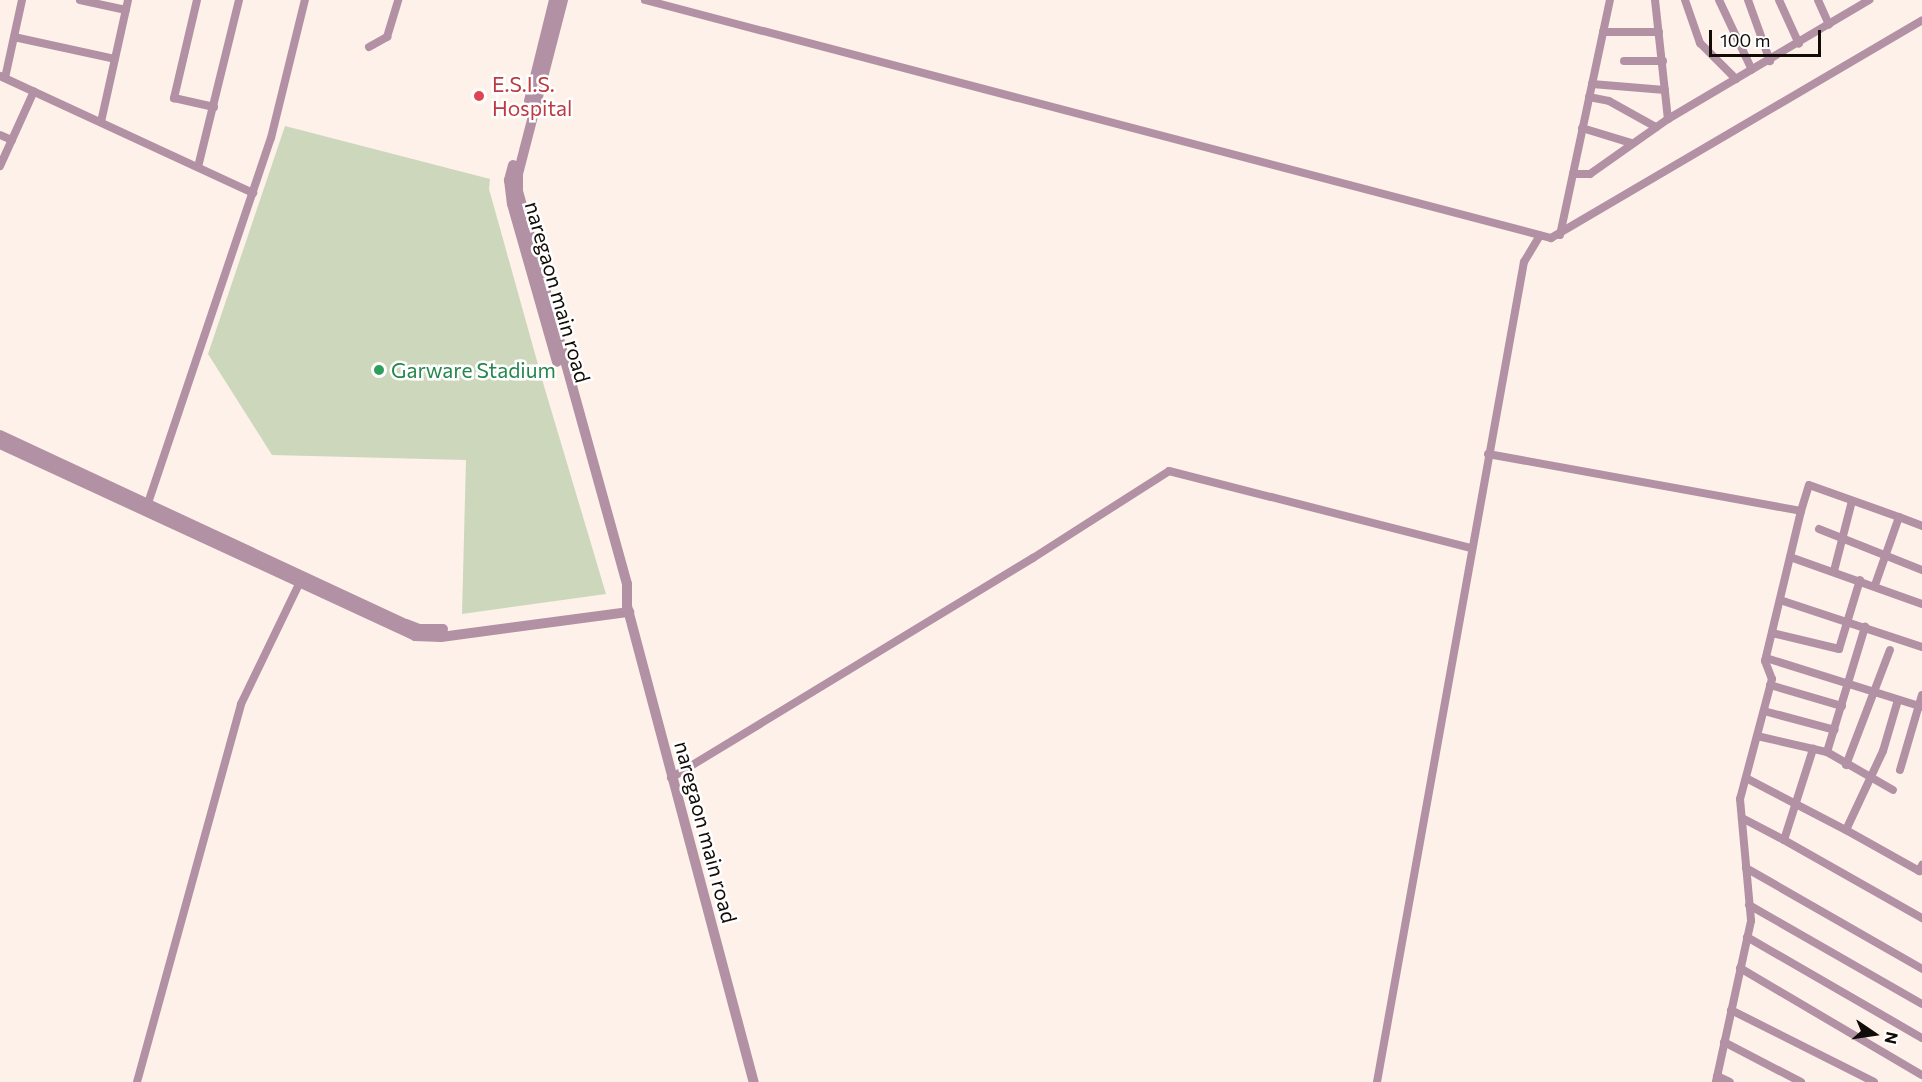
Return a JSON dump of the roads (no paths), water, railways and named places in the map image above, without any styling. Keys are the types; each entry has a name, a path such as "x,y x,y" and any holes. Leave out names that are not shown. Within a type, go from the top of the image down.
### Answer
{"street":[{"path":"22,0 2,77 253,193"},
{"path":"80,0 126,10"},
{"path":"101,123 128,0"},
{"path":"197,0 174,98 214,107"},
{"path":"198,167 239,0"},
{"path":"146,507 271,138 305,0"},
{"path":"369,47 387,37 398,0"},
{"name":"naregaon main road","path":"554,0 509,190 620,586 625,591"},
{"name":"naregaon main road","path":"563,0 518,174 518,191 627,584 625,591 628,609 671,778 754,1082"},
{"path":"645,0 1540,235 1560,235 1922,20"},
{"path":"1560,235 1610,0"},
{"path":"1655,0 1668,119"},
{"path":"1685,0 1700,43 1736,79"},
{"path":"1719,0 1752,70"},
{"path":"1748,0 1770,61"},
{"path":"1779,0 1799,44"},
{"path":"1818,0 1829,25"},
{"path":"1573,174 1590,174 1668,119 1799,44 1856,4 1869,0"},
{"path":"1603,32 1659,32"},
{"path":"14,37 115,58"},
{"path":"1624,61 1663,61"},
{"path":"1592,84 1665,90"},
{"path":"0,166 34,92"},
{"path":"1589,97 1609,101 1656,127"},
{"path":"1582,128 1631,143"},
{"path":"0,135 12,140"},
{"path":"1377,1082 1470,548 1524,262 1540,235"},
{"path":"0,435 146,507"},
{"path":"0,444 146,507 348,600 419,629 471,629 628,609"},
{"path":"1488,454 1801,511"},
{"path":"671,778 1034,558 1169,471 1470,548"},
{"path":"1730,1082 1717,1079 1747,938 1749,905 1740,799 1770,685 1766,658 1809,485 1922,526"},
{"path":"1834,570 1852,501"},
{"path":"1875,585 1899,517"},
{"path":"1819,529 1922,570"},
{"path":"1790,557 1834,570 1922,604"},
{"path":"137,1082 241,704 302,578"},
{"path":"1772,633 1839,649 1860,580"},
{"path":"1780,600 1922,647"},
{"path":"1827,753 1865,627"},
{"path":"1846,765 1890,650"},
{"path":"1766,658 1920,707"},
{"path":"1770,685 1842,706"},
{"path":"1900,770 1922,695"},
{"path":"1846,830 1871,778 1898,700"},
{"path":"1764,711 1835,730"},
{"path":"1757,736 1827,753 1893,790"},
{"path":"1784,840 1798,803 1813,749"},
{"path":"1746,778 1798,803 1919,871 1922,865"},
{"path":"1742,818 1922,918"},
{"path":"1746,868 1922,969"},
{"path":"1749,905 1922,1004"},
{"path":"1747,938 1922,1038"},
{"path":"1740,968 1922,1074"},
{"path":"1731,1010 1874,1082"},
{"path":"1724,1042 1801,1082"}],"place":[{"name":"E.S.I.S. Hospital","path":"479,96"},
{"name":"Garware Stadium","path":"379,370"}]}
